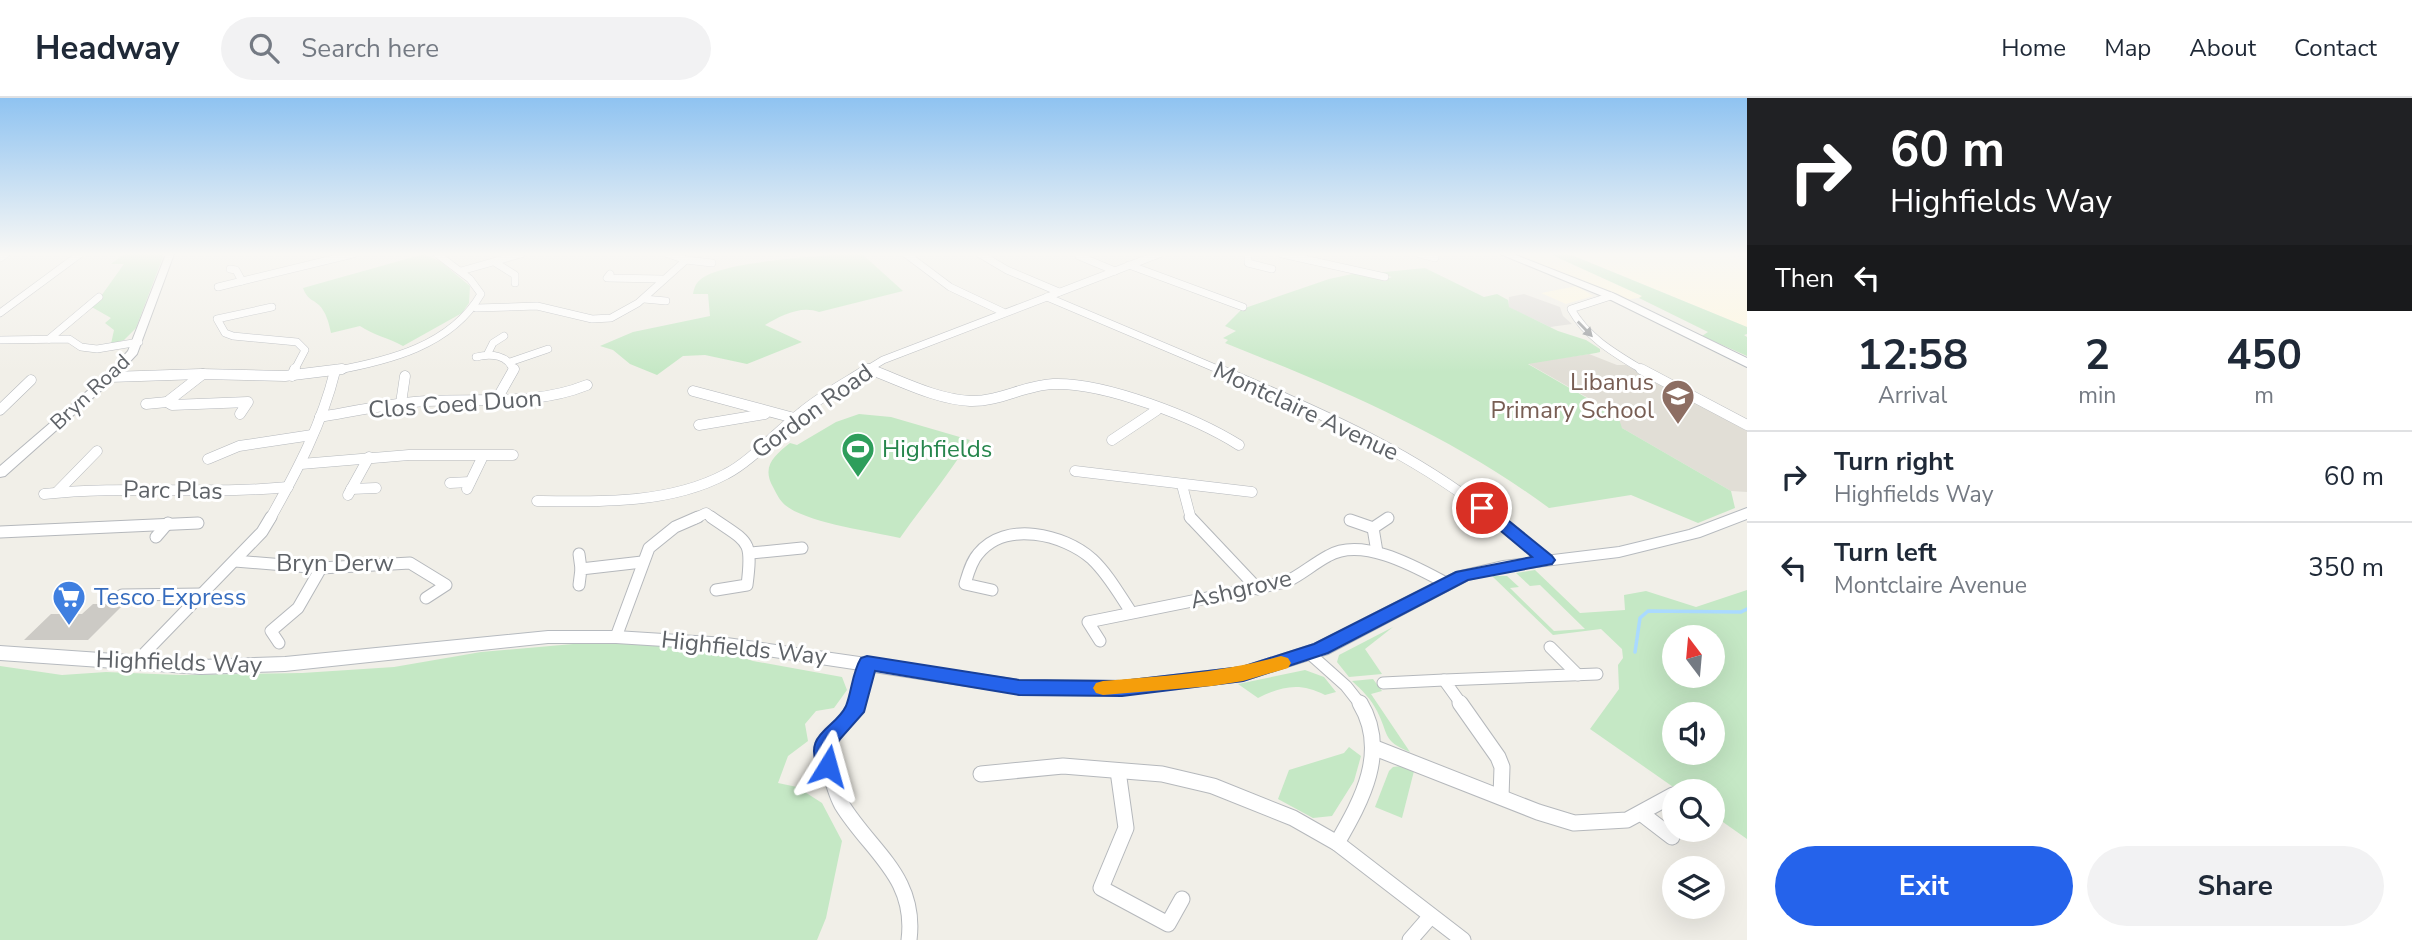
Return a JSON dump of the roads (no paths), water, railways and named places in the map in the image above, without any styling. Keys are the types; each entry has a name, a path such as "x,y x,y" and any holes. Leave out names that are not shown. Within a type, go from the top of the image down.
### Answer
{"main road":[{"path":"1604,293 1747,362"},
{"name":"Highfields Way","path":"0,653 201,667 285,664 509,640 616,637 727,644 1019,687 1122,688 1243,674 1309,653 1369,626 1446,583 1482,570 1619,552 1694,534 1747,513"}],"street":[{"path":"0,313 27,293"},
{"name":"Bryn Road","path":"0,473 110,377 139,342 156,293"},
{"path":"110,377 203,374 292,376 335,371 402,354 431,341 476,308 480,293"},
{"path":"476,308 516,305 546,307 594,319 618,316 649,293"},
{"path":"963,293 1003,312"},
{"name":"Gordon Road","path":"537,501 606,502 661,494 711,481 729,473 794,418 895,354 1056,293"},
{"path":"1206,293 1243,307"},
{"path":"1611,296 1576,306 1571,309 1572,315 1593,337 1613,352 1747,425"},
{"path":"49,339 99,297"},
{"name":"Montclaire Avenue","path":"1046,297 1333,418 1383,443 1471,500 1546,560"},
{"path":"644,299 666,301"},
{"path":"272,306 217,319 225,333 233,336 297,342 305,350 292,376"},
{"path":"488,353 493,342 504,336"},
{"path":"0,340 69,339 81,347 97,349 139,342"},
{"path":"510,362 548,349"},
{"path":"476,357 488,353 510,362 514,369 498,400"},
{"path":"868,369 942,396 971,401 1058,384 1086,388 1209,427 1239,445"},
{"path":"135,663 262,531 300,464 320,417 335,371"},
{"path":"146,404 167,402 203,374"},
{"path":"401,403 405,376"},
{"path":"0,410 31,380"},
{"name":"Clos Coed Duon","path":"320,417 401,403 558,396 587,385"},
{"path":"693,391 794,418"},
{"path":"167,402 172,405 248,402 240,414"},
{"path":"1112,440 1157,410"},
{"path":"699,425 772,412"},
{"path":"208,459 226,458 239,446 312,436"},
{"name":"Parc Plas","path":"57,492 97,451"},
{"path":"300,464 369,457 513,455"},
{"path":"450,483 468,485 483,456"},
{"path":"369,457 349,492 376,488"},
{"path":"1075,471 1099,469 1232,494 1252,492"},
{"path":"1182,485 1191,519 1258,589"},
{"name":"Parc Plas","path":"44,494 96,489 251,492 288,487"},
{"path":"695,505 746,541 751,553 747,585 716,590"},
{"path":"616,637 649,548 662,536 706,513"},
{"path":"1373,528 1388,518"},
{"path":"1350,520 1373,528"},
{"path":"156,537 168,523"},
{"path":"0,532 198,523"},
{"path":"1373,528 1377,552"},
{"path":"992,590 961,589 971,564 988,544 1017,535 1050,537 1067,542 1090,557 1131,612"},
{"path":"751,553 802,548"},
{"name":"Ashgrove","path":"1100,641 1088,622 1286,582 1336,552 1377,552 1408,562 1446,583"},
{"path":"579,554 582,569 579,584"},
{"name":"Bryn Derw","path":"235,561 321,568 410,563 446,585 426,598"},
{"path":"582,569 642,562"},
{"path":"279,643 271,631 299,608 321,568"},
{"path":"122,594 203,594"},
{"path":"1549,647 1578,675"},
{"path":"1309,653 1342,682 1365,709 1371,722 1375,748 1368,786 1337,843"},
{"path":"867,663 854,712 832,733 824,748 841,803 895,873 912,916 909,940"},
{"path":"1383,683 1597,674"},
{"path":"1444,680 1498,757 1502,766 1501,797"},
{"path":"1375,748 1574,823 1627,820 1662,802"},
{"path":"981,774 1063,766 1162,774 1213,786 1293,818 1337,843 1463,940"},
{"path":"1118,771 1126,828 1101,888 1168,924 1182,899"},
{"path":"1642,814 1662,829"},
{"path":"1410,940 1430,917"}],"waterway":[{"path":"1635,652 1640,618 1648,611 1741,612 1747,609"}],"place":[{"name":"Libanus Primary School","path":"1678,426"},
{"name":"Highfields","path":"858,479"},
{"name":"Tesco Express","path":"69,627"}]}
